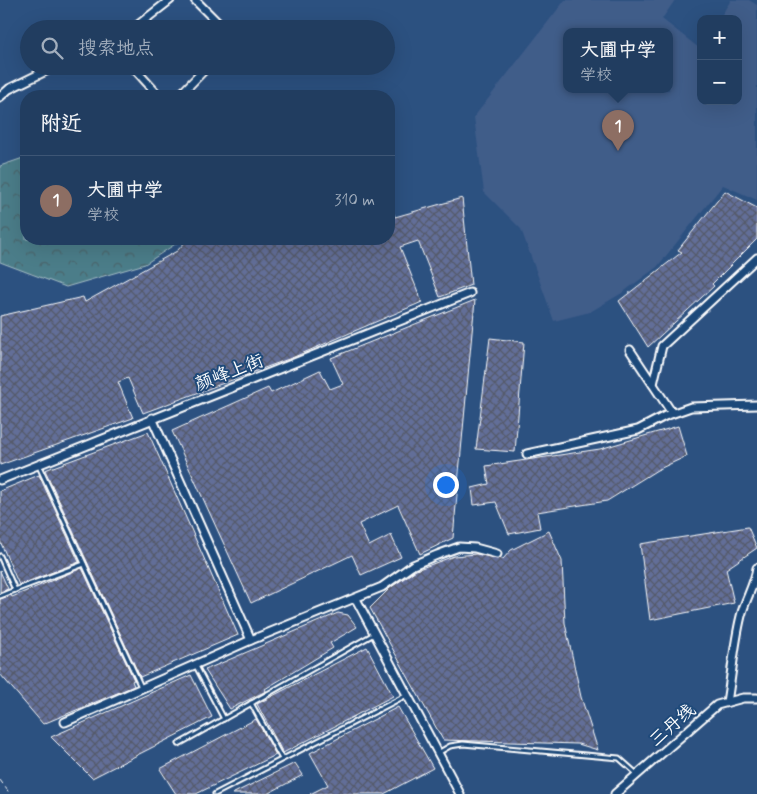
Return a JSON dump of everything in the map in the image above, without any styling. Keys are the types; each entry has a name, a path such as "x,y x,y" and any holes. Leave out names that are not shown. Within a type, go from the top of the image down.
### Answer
{"street":[{"path":"144,20 170,0"},
{"path":"195,0 215,20"},
{"path":"0,97 9,89 38,75"},
{"path":"140,75 154,90"},
{"path":"185,90 199,75"},
{"path":"653,384 662,346 757,258"},
{"name":"颜峰上街","path":"0,480 470,293"},
{"path":"630,350 672,414"},
{"path":"527,454 638,430 691,407 757,405"},
{"path":"152,418 250,640"},
{"path":"65,722 250,640 382,588 413,565 459,548 475,548 497,554"},
{"path":"727,702 740,618 748,591 755,582 757,568"},
{"path":"356,599 460,794"},
{"name":"三丹线","path":"615,794 717,705 743,698 757,698"}],"lane":[{"path":"38,464 141,688"},
{"path":"0,556 15,590"},
{"path":"0,596 84,564"},
{"path":"179,744 374,633"},
{"path":"194,664 224,719"},
{"path":"215,794 407,695"},
{"path":"251,703 282,759"},
{"path":"438,753 450,746 463,744 610,757 619,758 638,774"}],"path":[{"path":"0,780 10,794"}],"shaded area":[{"path":"565,0 675,0 662,19 697,46 697,105 742,105 742,15 722,15 731,0 749,0 757,5 757,200 723,185 657,267 622,293 590,312 554,321 521,229 484,192 474,117"}],"green space":[{"path":"20,159 20,245 174,245 145,264 66,287 0,262 0,166"}],"building":[{"path":"725,191 757,208 757,239 712,284 714,286 648,347 619,301 682,252 678,250"},
{"path":"462,198 471,285 440,297 418,241 400,247 422,302 294,357 143,413 128,378 118,382 133,418 0,465 0,316 83,297 85,302 177,251 182,245 395,245 395,217"},
{"path":"475,300 453,538 420,554 398,505 359,524 369,546 391,535 401,557 361,575 352,555 251,603 172,431 268,388 271,393 320,370 330,389 343,384 331,358"},
{"path":"490,338 524,342 515,452 476,449"},
{"path":"678,426 687,456 657,470 607,501 537,512 540,528 509,534 496,502 474,505 472,488 489,484 486,466 600,449"},
{"path":"148,432 238,635 140,677 45,470"},
{"path":"39,475 79,562 19,585 0,541 0,491"},
{"path":"748,527 757,548 726,569 734,603 650,620 640,544"},
{"path":"549,531 562,561 565,623 581,697 598,750 578,744 443,740 370,608 390,588 416,570 454,556 476,554 503,559 511,550"},
{"path":"82,568 134,680 132,681 134,686 43,724 0,674 0,599 11,595 12,597"},
{"path":"0,571 8,589 0,592"},
{"path":"338,613 348,615 357,627 330,643 333,648 265,689 266,691 230,709 205,670"},
{"path":"367,647 393,696 283,753 257,704"},
{"path":"191,675 212,717 92,778 51,737"},
{"path":"398,707 433,768 384,794 310,794 328,785 310,753"},
{"path":"256,719 276,755 196,794 176,794 160,769"},
{"path":"295,763 303,775 267,794 232,794"}],"place":[{"name":"大圃中学","path":"618,151"}]}
